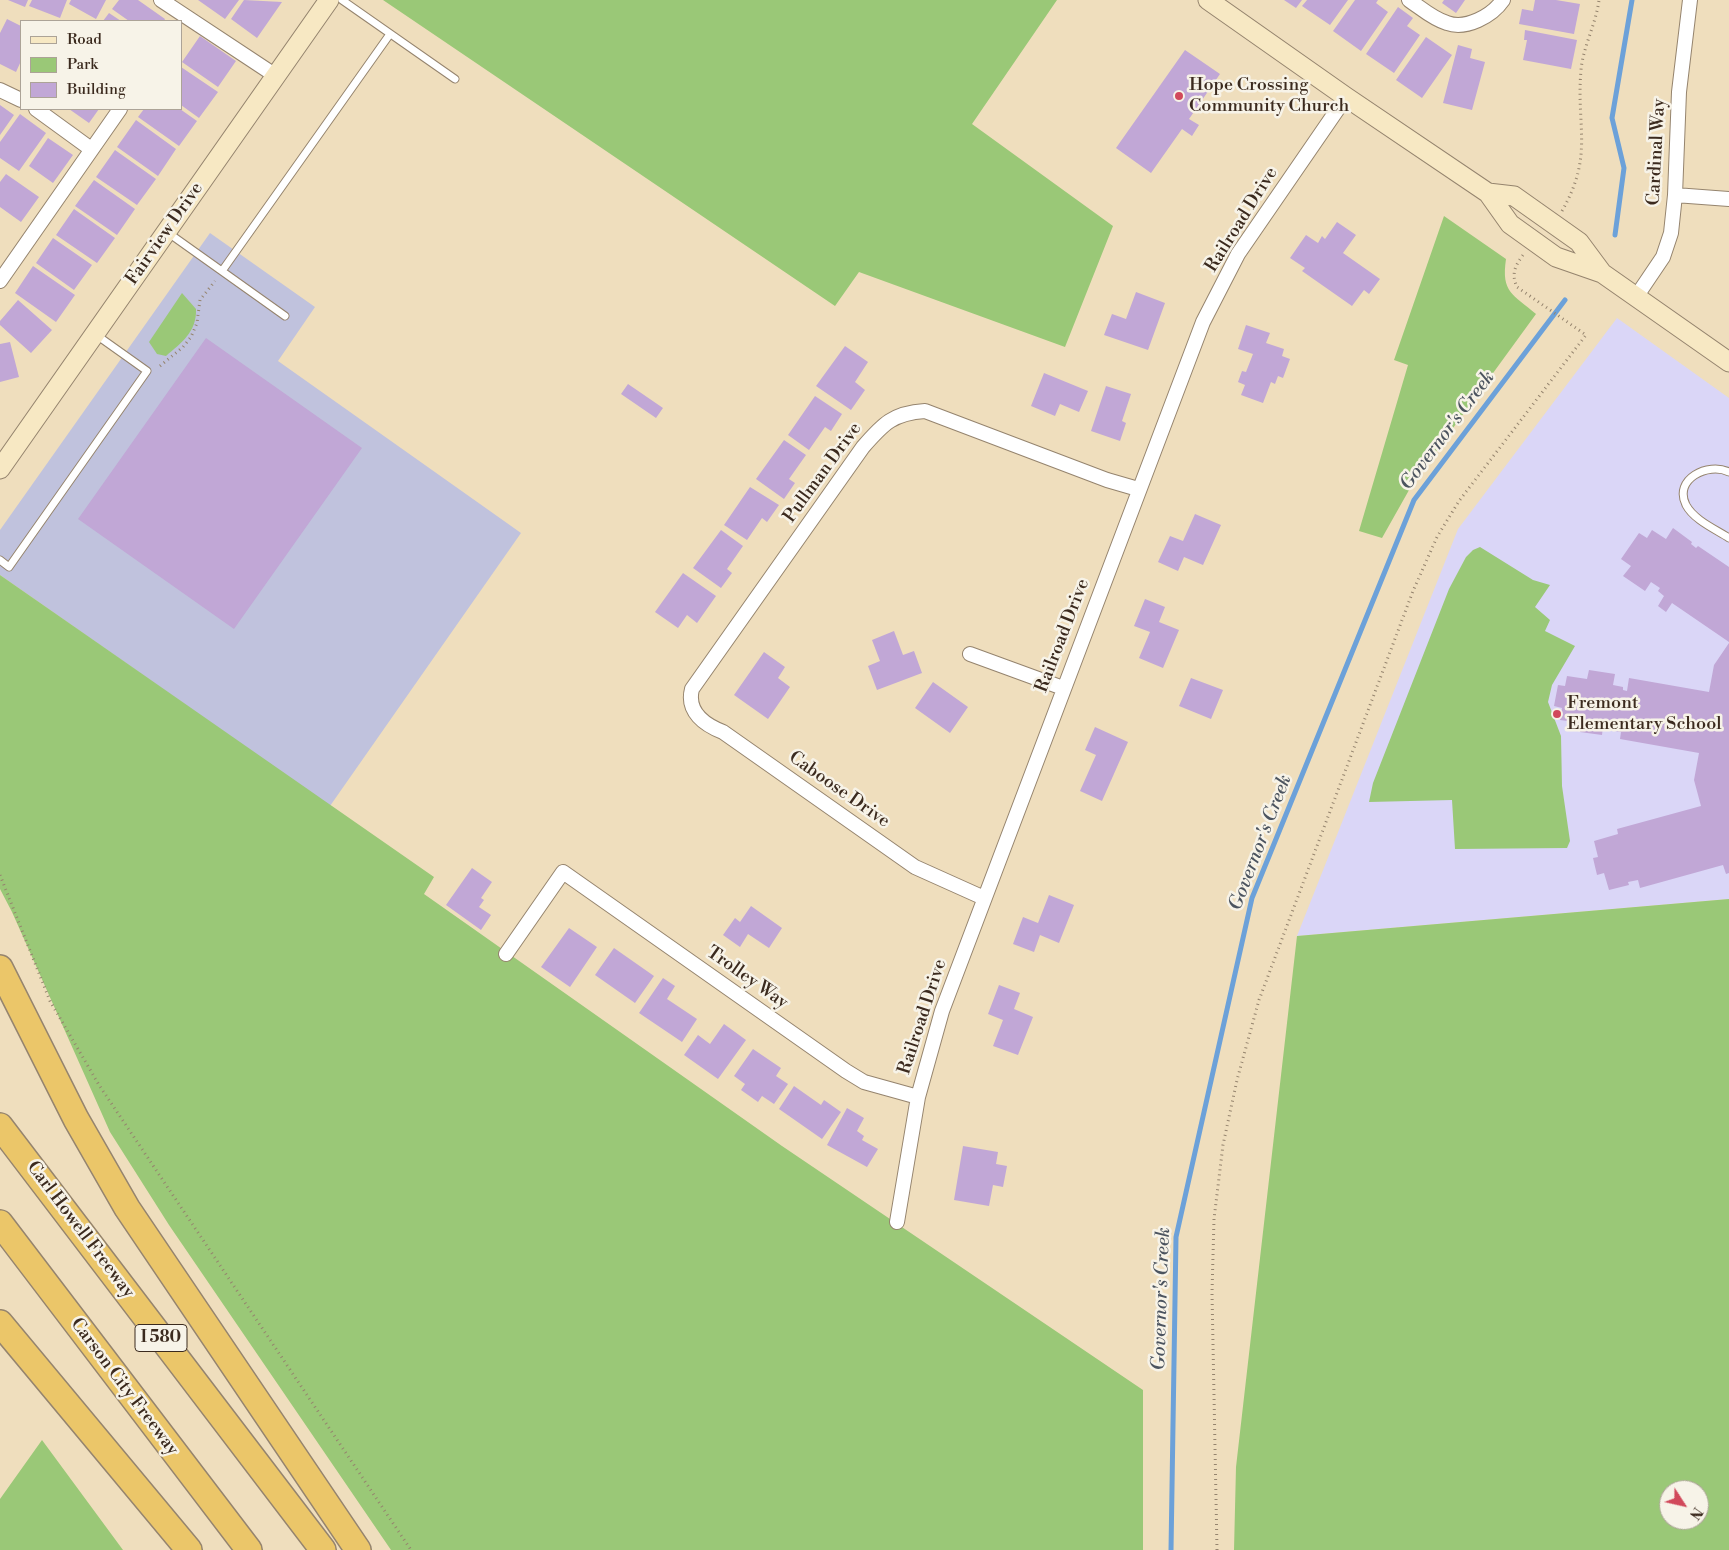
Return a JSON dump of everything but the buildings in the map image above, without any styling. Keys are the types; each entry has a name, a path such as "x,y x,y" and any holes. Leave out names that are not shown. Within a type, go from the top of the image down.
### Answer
{"highway":[{"path":"0,968 72,1111 127,1208 358,1550"},
{"name":"Carl Howell Freeway","path":"0,1126 323,1550"},
{"name":"Carson City Freeway","path":"0,1223 249,1550"},
{"path":"0,1323 189,1550"}],"main road":[{"name":"Fairview Drive","path":"0,469 329,0"},
{"path":"1208,0 1346,97 1488,193 1510,224 1556,256 1602,273 1729,362"},
{"path":"1488,193 1514,196 1537,212 1579,242 1602,273"}],"street":[{"path":"161,0 183,20 276,76"},
{"path":"1409,0 1446,23 1455,25 1489,15 1502,0"},
{"name":"Cardinal Way","path":"1636,297 1666,252 1671,233 1675,195 1679,92 1690,0"},
{"path":"0,90 20,100"},
{"name":"Railroad Drive","path":"897,1222 918,1097 942,1011 1138,489 1203,322 1238,254 1346,97"},
{"path":"37,110 91,149"},
{"path":"0,281 119,110"},
{"path":"1675,195 1729,199"},
{"name":"Pullman Drive","path":"691,695 698,681 863,447 882,425 906,412 925,411 1107,480 1138,489"},
{"path":"970,654 1064,688"},
{"name":"Caboose Drive","path":"691,695 692,706 700,720 710,727 723,732 916,867 984,898"},
{"name":"Trolley Way","path":"506,954 563,872 846,1071 864,1082 918,1097"}],"lane":[{"path":"342,0 455,79"},
{"path":"222,271 390,34"},
{"path":"166,232 285,316"},
{"path":"0,560 10,567 147,371 95,334"},
{"path":"1729,472 1718,468 1704,469 1686,483 1683,495 1686,506 1694,515 1729,538"}],"path":[{"path":"1562,212 1574,190 1580,169 1583,145 1581,68 1599,0"},
{"path":"1217,1550 1212,1293 1214,1219 1223,1145 1237,1080 1259,1000 1413,591 1437,537 1459,501 1586,335 1517,286 1513,277 1517,264 1525,253"},
{"path":"160,366 183,348 191,337 197,323 200,300 215,280"},
{"path":"0,876 50,1001 99,1085 412,1550"}],"shaded area":[{"path":"210,233 315,307 278,361 521,533 330,806 0,575 0,530"},
{"name":"Fremont Elementary School","path":"1617,318 1729,398 1729,899 1297,936 1458,529"}],"green space":[{"path":"383,0 1057,0 972,124 1113,226 1065,347 859,272 835,306"},
{"path":"1444,216 1506,259 1505,279 1510,292 1536,314 1413,483 1382,538 1359,531 1408,365 1394,360"},
{"path":"182,293 196,309 194,324 187,336 166,356 157,354 149,342"},
{"path":"1480,547 1533,580 1550,585 1535,607 1550,620 1545,631 1575,646 1552,685 1548,702 1561,736 1562,786 1570,841 1567,848 1455,849 1452,800 1369,802 1373,783 1449,589 1466,557 1473,550"},
{"path":"0,575 434,877 424,894 782,1146 1143,1390 1143,1550 391,1550 169,1225 110,1132 0,889"},
{"path":"1729,899 1729,1550 1234,1550 1236,1467 1297,936"},
{"path":"42,1440 123,1550 0,1550 0,1499"}],"waterway":[{"name":"Governor's Creek","path":"1615,235 1624,168 1612,118 1632,0"},
{"name":"Governor's Creek","path":"1171,1550 1176,1237 1252,898 1414,500 1565,300"}],"place":[{"name":"Hope Crossing Community Church","path":"1179,96"},
{"name":"Fremont Elementary School","path":"1557,714"}]}
